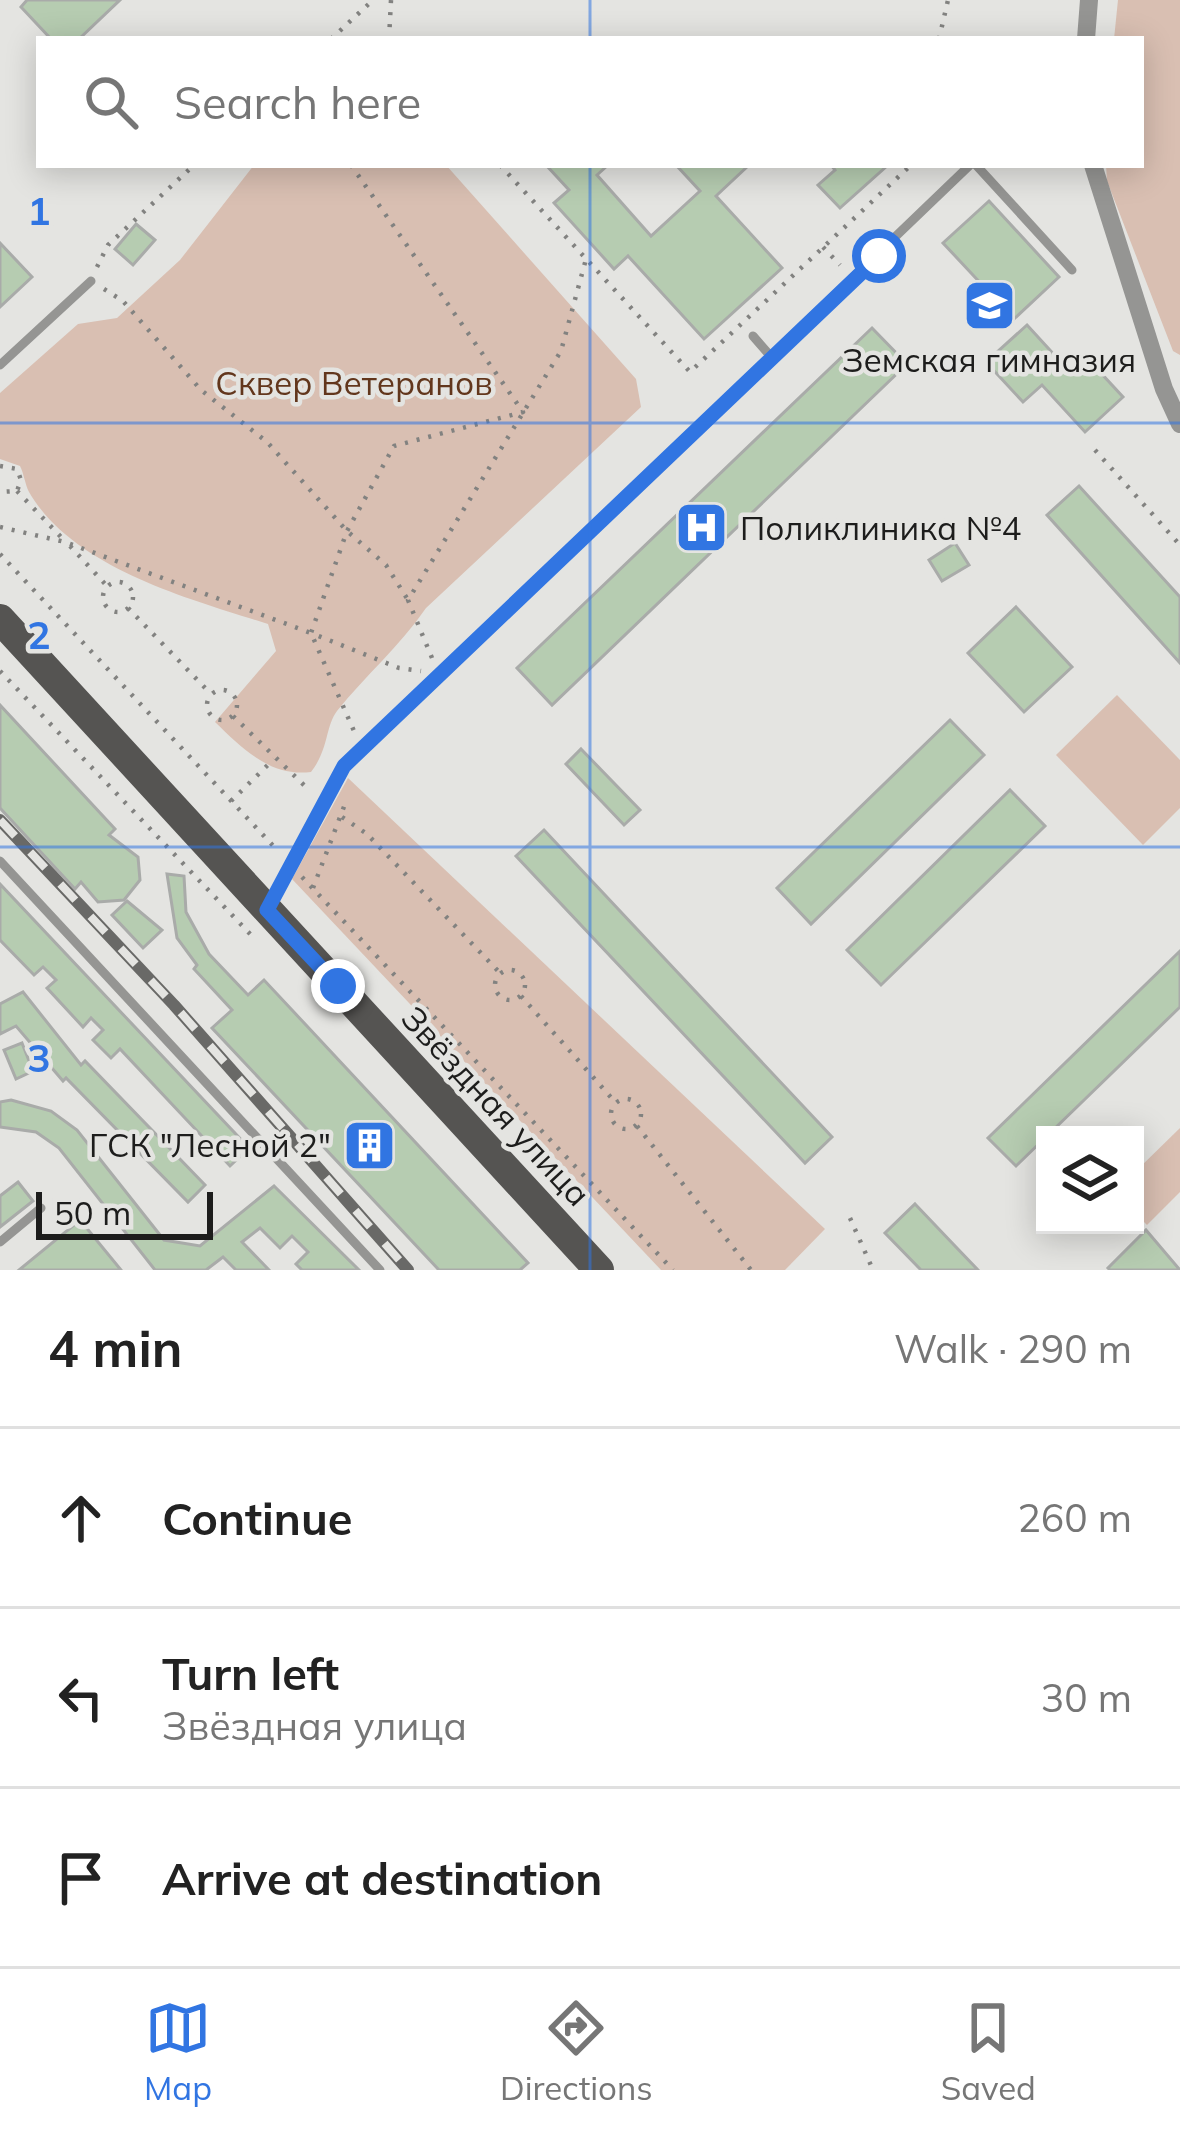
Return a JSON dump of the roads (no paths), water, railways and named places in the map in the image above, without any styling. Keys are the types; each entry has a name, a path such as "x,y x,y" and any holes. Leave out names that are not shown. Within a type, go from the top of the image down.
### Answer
{"main road":[{"name":"Звёздная улица","path":"0,619 586,1262"}],"street":[{"path":"1086,36 1089,0"},
{"path":"1095,168 1164,389 1180,424"}],"lane":[{"path":"267,910 344,766 970,168"},
{"path":"976,168 1072,270"},
{"path":"0,365 91,281"},
{"path":"753,336 773,359"},
{"path":"0,861 380,1270"},
{"path":"0,1243 41,1208"}],"railway":[{"path":"0,820 174,1005 408,1270"}],"place":[{"name":"Земская гимназия","path":"989,306"},
{"name":"Поликлиника №4","path":"701,528"},
{"name":"ГСК \"Лесной 2\"","path":"370,1145"}],"park label":[{"name":"Сквер Ветеранов","path":"354,383"}]}
